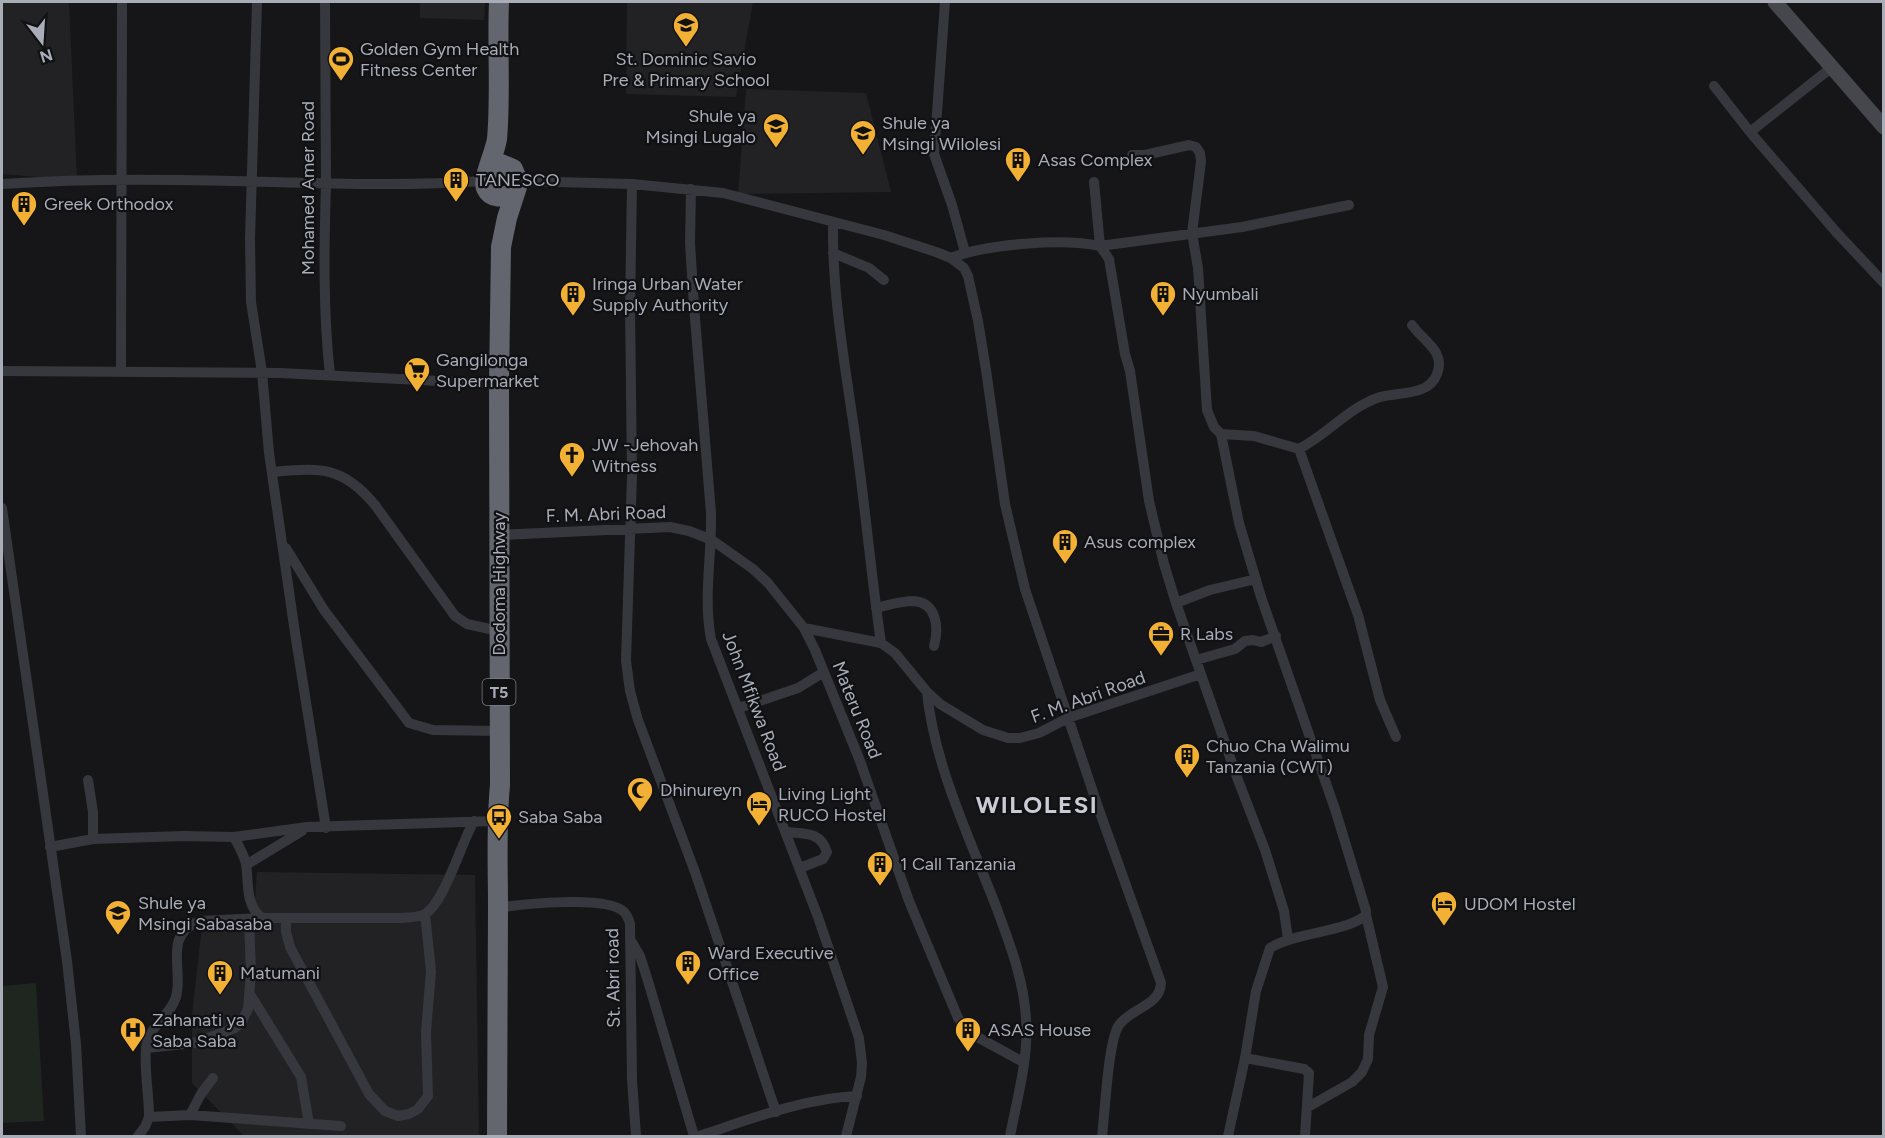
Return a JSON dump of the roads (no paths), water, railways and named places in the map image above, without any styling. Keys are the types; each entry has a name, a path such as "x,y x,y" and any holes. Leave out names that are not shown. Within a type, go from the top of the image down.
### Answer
{"highway":[{"path":"486,179 501,164 516,179 513,193 501,197 495,196 486,179 496,141 499,2"},
{"name":"T5","path":"501,248 516,179 509,157 506,129 510,2"},
{"name":"T5","path":"486,179 501,248"},
{"name":"Dodoma Highway","path":"497,1137 496,820 500,785 501,248"}],"main road":[{"path":"1775,2 1831,68 1883,124"}],"street":[{"path":"121,371 122,2"},
{"path":"257,2 250,239 251,302 262,372 272,472 326,828"},
{"name":"Mohamed Amer Road","path":"325,2 326,184 323,264 326,343 330,375"},
{"path":"945,2 934,154 965,252"},
{"path":"1750,132 1831,68"},
{"path":"1714,86 1836,234 1884,284"},
{"path":"1132,155 1145,155 1189,145 1196,147 1200,153 1201,162 1192,233 1198,268 1207,410 1214,427 1221,434 1233,497 1256,579 1335,809 1366,915 1383,987 1369,1035 1368,1059 1362,1072 1352,1082 1308,1107"},
{"path":"2,184 77,180 326,184 438,183 486,179"},
{"path":"516,179 632,184 723,193 884,235 951,258 964,268 968,276 987,370 1005,504 1025,589 1098,807 1161,983 1161,990 1157,996 1125,1018 1118,1026 1112,1048 1102,1137"},
{"path":"1095,182 1100,246 1109,259 1130,371 1149,501 1164,564 1238,780 1265,850 1284,911 1288,939"},
{"path":"632,184 630,307 632,475 626,661 630,691 638,720 695,872 776,1112"},
{"name":"John Mfikwa Road","path":"692,189 690,243 710,476 712,540 707,616 711,639 800,868 860,1038 862,1063 857,1096 846,1137"},
{"path":"951,258 965,252 1057,243 1082,242 1100,246 1242,226 1349,204"},
{"path":"804,628 881,643 855,435 844,372 832,253 833,223"},
{"path":"832,253 869,268 885,280"},
{"path":"1299,449 1362,406 1379,398 1417,391 1434,381 1439,364 1436,350 1417,333 1412,325"},
{"path":"2,371 262,372 499,384"},
{"path":"1221,434 1254,436 1299,449"},
{"path":"1299,449 1358,615 1380,700 1396,737"},
{"path":"272,472 303,469 329,470 364,491 455,616 467,624 499,631"},
{"path":"2,508 56,879 76,1044 81,1137"},
{"name":"F. M. Abri Road","path":"500,535 670,527 712,540"},
{"name":"Materu Road","path":"712,540 753,569 768,583 804,628 860,761 909,901 958,1018 970,1033 1023,1062"},
{"path":"284,546 324,610 410,723 433,730 500,731"},
{"path":"1176,603 1210,590 1256,579"},
{"path":"876,608 908,602 923,604 934,615 937,625 934,646"},
{"path":"1196,660 1235,649 1245,641 1261,642 1276,636"},
{"name":"F. M. Abri Road","path":"881,643 895,653 927,692 958,716 997,736 1008,738 1020,738 1039,733 1068,718 1201,674"},
{"path":"738,708 798,688 824,672"},
{"path":"927,692 929,712 943,768 1008,939 1022,987 1026,1019 1023,1062 1010,1137"},
{"path":"88,780 93,812 93,839"},
{"path":"50,847 93,839 234,837 307,827 496,820"},
{"path":"286,919 286,932 291,947 363,1084 385,1112 398,1116 418,1109 428,1096 426,1032 431,971 425,914 441,892 474,821"},
{"path":"246,865 307,827"},
{"path":"786,832 813,835 824,843 826,857 800,868"},
{"path":"234,837 246,865 250,903 262,918"},
{"name":"St. Abri road","path":"498,908 531,903 578,902 615,906 624,911 629,921 630,939 632,1080 636,1137"},
{"path":"138,1137 149,1117 146,1048 148,1036 171,1006 177,994 177,945 185,929 200,921 262,918 401,918 425,914"},
{"path":"1228,1137 1245,1058 1256,991 1270,948 1288,939 1356,921 1366,915"},
{"path":"146,1048 194,1043 235,1028 246,1016 251,960 249,920"},
{"path":"630,939 640,956 694,1137"},
{"path":"249,991 281,1047 296,1067 305,1089 309,1124"},
{"path":"1245,1058 1304,1069 1308,1073 1305,1137"},
{"path":"190,1115 213,1078"},
{"path":"699,1137 822,1100 857,1096"},
{"path":"149,1117 190,1115 341,1126"}],"place":[{"name":"St. Dominic Savio Pre & Primary School","path":"686,48"},
{"name":"Golden Gym Health Fitness Center","path":"341,82"},
{"name":"Shule ya Msingi Lugalo","path":"776,149"},
{"name":"Shule ya Msingi Wilolesi","path":"863,156"},
{"name":"Asas Complex","path":"1018,183"},
{"name":"TANESCO","path":"456,203"},
{"name":"Greek Orthodox","path":"24,227"},
{"name":"Iringa Urban Water Supply Authority","path":"573,317"},
{"name":"Nyumbali","path":"1163,317"},
{"name":"Gangilonga Supermarket","path":"417,393"},
{"name":"JW -Jehovah Witness","path":"572,478"},
{"name":"Asus complex","path":"1065,565"},
{"name":"R Labs","path":"1161,657"},
{"name":"Chuo Cha Walimu Tanzania (CWT)","path":"1187,779"},
{"name":"Dhinureyn","path":"640,813"},
{"name":"Living Light RUCO Hostel","path":"759,827"},
{"name":"Saba Saba","path":"499,840"},
{"name":"1 Call Tanzania","path":"880,887"},
{"name":"UDOM Hostel","path":"1444,927"},
{"name":"Shule ya Msingi Sabasaba","path":"118,936"},
{"name":"Ward Executive Office","path":"688,986"},
{"name":"Matumani","path":"220,996"},
{"name":"Zahanati ya Saba Saba","path":"133,1053"},
{"name":"ASAS House","path":"968,1053"}],"district":[{"name":"WILOLESI","path":"1037,804"}]}
